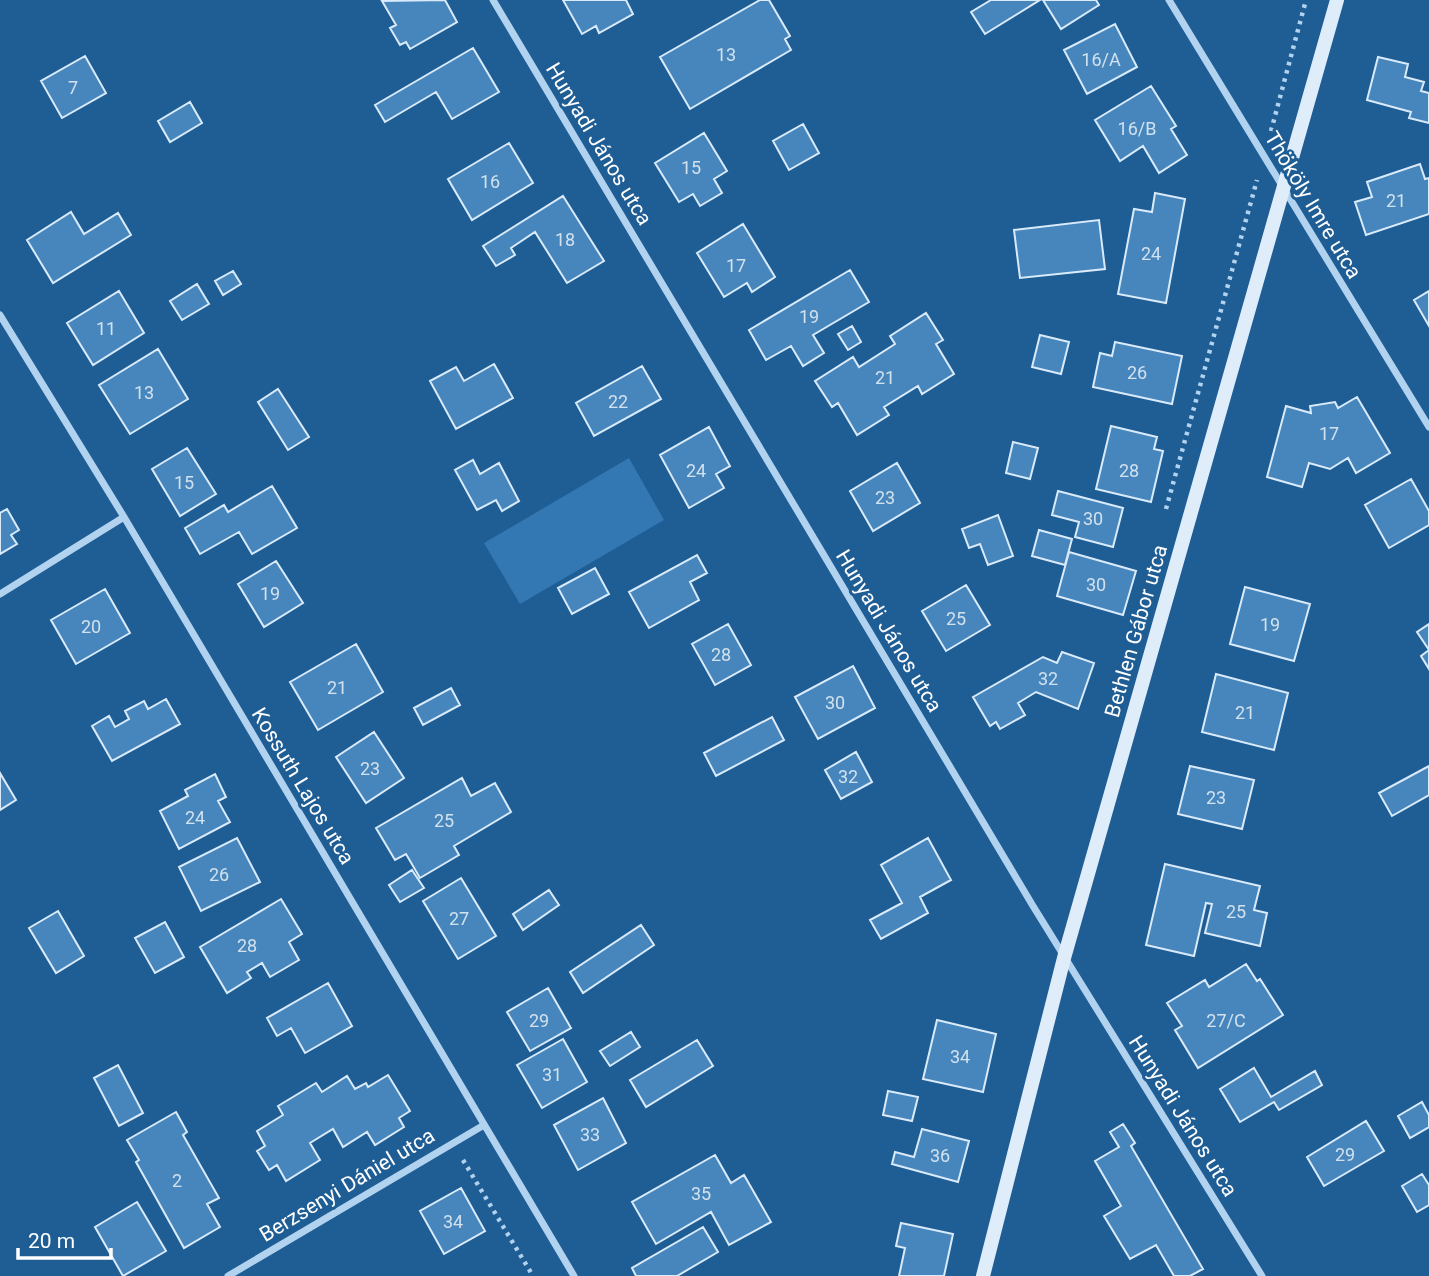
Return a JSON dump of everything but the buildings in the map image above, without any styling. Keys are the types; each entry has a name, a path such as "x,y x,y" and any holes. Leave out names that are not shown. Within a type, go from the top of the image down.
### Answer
{"street":[{"name":"Hunyadi János utca","path":"493,0 1064,958 1262,1276"},
{"name":"Thököly Imre utca","path":"1169,0 1429,427"},
{"name":"Bethlen Gábor utca","path":"983,1276 1064,958 1337,0"},
{"name":"Kossuth Lajos utca","path":"0,315 124,517 574,1276"},
{"path":"0,594 124,517"},
{"name":"Berzsenyi Dániel utca","path":"228,1276 484,1125"}],"path":[{"path":"453,1143 533,1276"}],"shaded area":[{"path":"629,458 664,520 520,604 484,543"}]}
